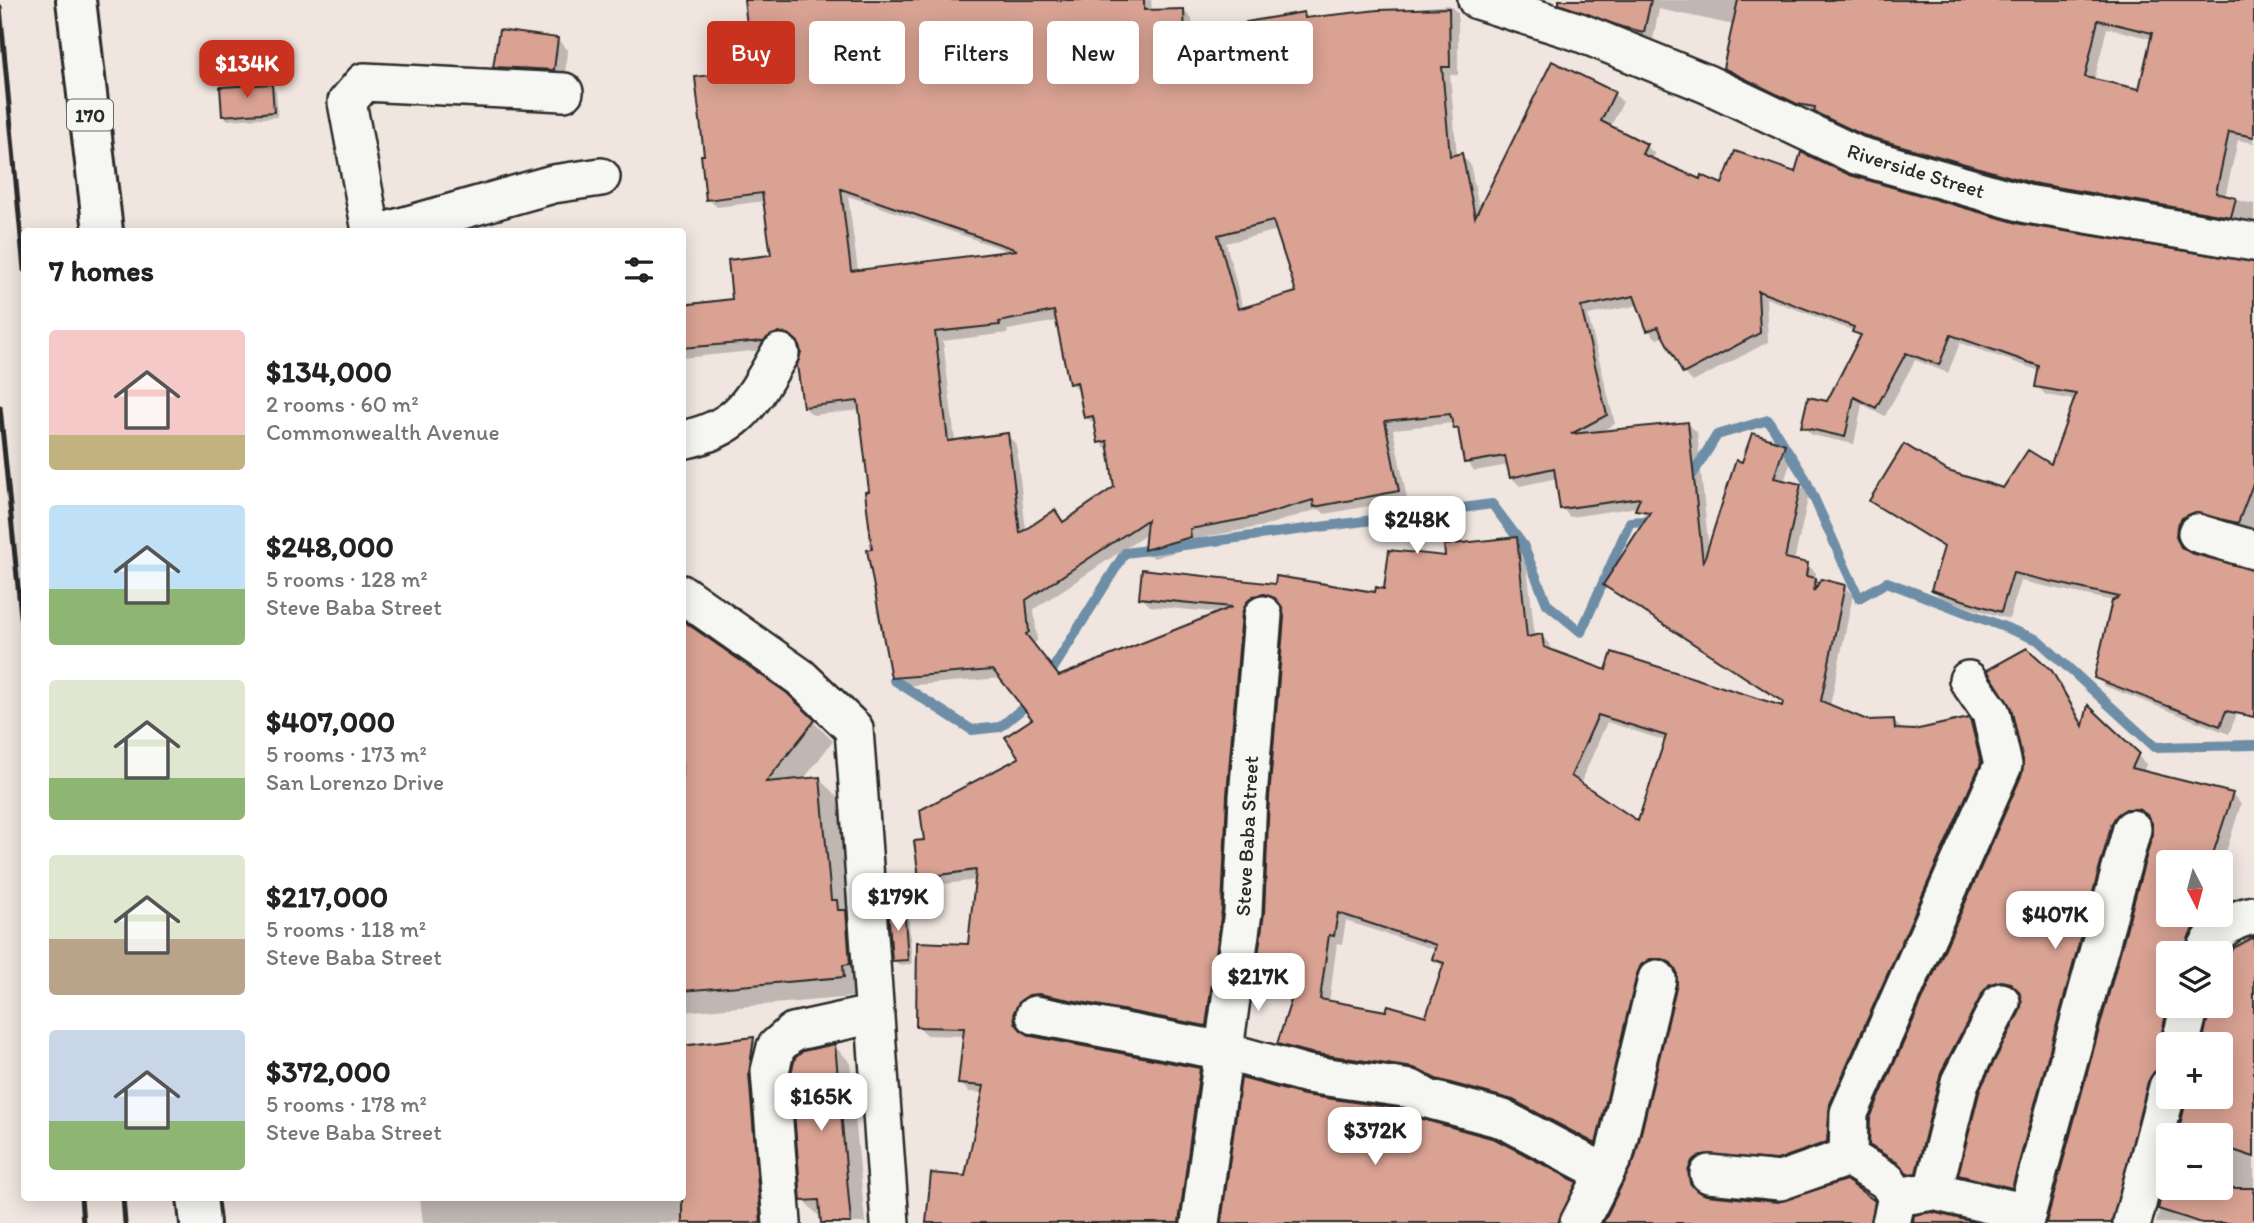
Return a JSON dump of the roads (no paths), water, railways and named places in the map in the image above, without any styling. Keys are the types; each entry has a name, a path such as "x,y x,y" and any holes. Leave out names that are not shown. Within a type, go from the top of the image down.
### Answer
{"main road":[{"name":"170","path":"76,0 103,228"},
{"path":"197,1201 200,1223"}],"street":[{"name":"Riverside Street","path":"1477,0 1579,32 1694,79 1856,155 2027,204 2254,242"},
{"path":"370,228 348,102 364,82 564,92"},
{"path":"399,228 553,184 601,177"},
{"path":"686,438 715,429 747,409 780,353"},
{"path":"2197,533 2254,550"},
{"path":"686,597 800,677 838,709 854,729 890,1223"},
{"name":"Steve Baba Street","path":"1200,1223 1243,912 1248,797 1263,615"},
{"path":"1848,1157 1849,1114 2003,765 1991,713 1968,680"},
{"path":"1848,1157 1887,1181 1894,1210 1933,1191 2025,1218 2132,829"},
{"path":"2211,941 2235,918 2254,915"},
{"path":"1579,1223 1615,1153 1657,979"},
{"path":"1933,1191 1960,1082 2001,1002"},
{"path":"782,1223 770,1072 776,1047 793,1032 875,1014"},
{"path":"1035,1015 1224,1051 1307,1074 1411,1089 1428,1099 1503,1119 1605,1173"},
{"path":"2132,1223 2162,1109"},
{"path":"1709,1174 1780,1181 1848,1157"}],"waterway":[{"path":"1686,485 1717,435 1768,420 1805,478 1859,598 1887,582 2038,640 2155,747 2254,745"},
{"path":"1046,680 1125,553 1492,504 1523,545 1547,604 1581,632 1630,522 1658,520"},
{"path":"894,680 972,730 1000,727 1034,699"}],"railway":[{"path":"0,7 21,237"},
{"path":"0,407 21,616"},
{"path":"81,1201 83,1223"},
{"path":"123,1201 125,1223"}]}
